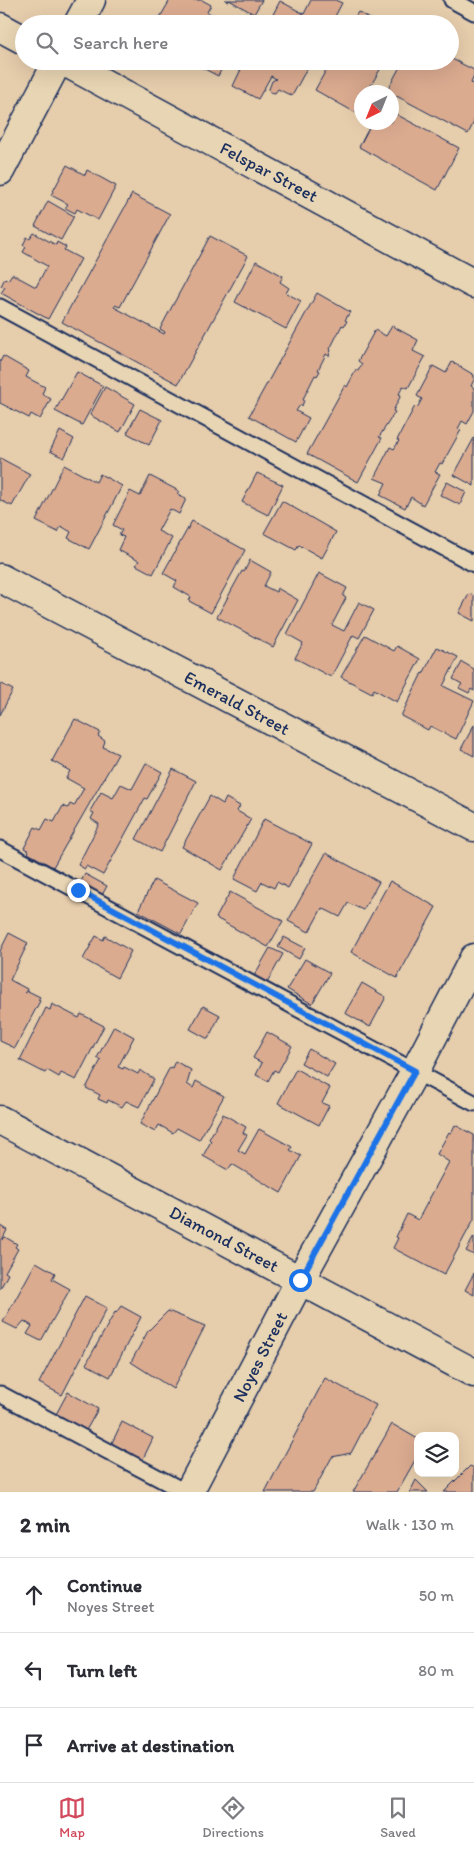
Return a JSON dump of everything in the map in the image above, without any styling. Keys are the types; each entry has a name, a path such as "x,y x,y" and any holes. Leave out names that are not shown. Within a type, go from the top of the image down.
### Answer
{"street":[{"path":"83,15 91,0"},
{"path":"0,27 15,35"},
{"path":"0,171 53,70"},
{"name":"Felspar Street","path":"80,70 474,284"},
{"name":"Emerald Street","path":"0,578 474,828"},
{"name":"Noyes Street","path":"189,1492 300,1280 415,1071 474,958"},
{"name":"Diamond Street","path":"0,1120 474,1373"}],"lane":[{"path":"452,0 474,12"},
{"path":"0,307 474,564"},
{"path":"0,849 474,1103"},
{"path":"0,1394 185,1492"}],"building":[{"path":"170,0 202,0 211,5 207,12 213,15 161,15"},
{"path":"229,0 262,0 254,14"},
{"path":"311,0 335,0 342,3 336,15 273,15 280,1 304,14"},
{"path":"459,62 474,70 471,83 474,84 474,122 468,134 399,97 399,85 390,85 398,70 459,70"},
{"path":"206,70 221,70 218,76"},
{"path":"241,70 306,70 292,96 278,89 275,93 270,92 269,89 272,81 276,79 271,76 258,99 233,86"},
{"path":"326,70 380,70 371,85 354,85 354,112 315,90"},
{"path":"399,116 459,148 437,190 359,147 368,130 399,130"},
{"path":"67,165 85,175 87,170 116,186 98,220 77,209 75,213 65,208 68,204 51,195"},
{"path":"132,194 170,214 120,307 115,305 114,307 164,334 165,332 160,329 210,236 248,256 178,384 62,322"},
{"path":"48,201 74,216 61,240 35,226"},
{"path":"34,233 56,245 57,242 66,247 64,250 81,259 48,319 1,293 5,287 1,286 5,278 8,280 12,274 36,287 47,266 23,252 26,247 23,245 27,237 30,239"},
{"path":"256,261 283,276 280,282 289,288 286,293 301,301 286,329 235,302"},
{"path":"317,293 350,312 345,320 347,321 344,326 342,325 330,349 329,356 326,354 318,370 320,371 317,376 315,375 303,399 302,406 300,405 296,411 309,418 296,442 249,416"},
{"path":"392,326 418,340 413,351 425,357 408,388 403,386 393,411 395,412 379,437 382,438 358,482 307,454 345,385 347,387 356,370 358,371 362,364 358,361 375,330 386,336"},
{"path":"3,356 29,371 26,377 45,387 42,394 51,399 40,419 31,414 29,418 0,403 0,362"},
{"path":"452,362 474,375 471,386 474,388 474,411 467,424 462,421 458,429 461,430 442,464 440,463 435,472 440,474 423,505 411,497 405,508 380,495 386,483 374,478 390,447 394,449 415,406 417,408 422,399 417,396 433,366 446,373"},
{"path":"77,372 103,386 82,425 55,411"},
{"path":"105,387 135,404 120,432 90,415"},
{"path":"140,409 162,420 149,445 127,433"},
{"path":"60,431 74,439 64,458 50,451"},
{"path":"474,438 474,486 454,475"},
{"path":"0,458 30,474 12,506 0,500"},
{"path":"64,465 96,482 100,474 122,486 89,549 68,538 71,532 61,526 58,532 36,521"},
{"path":"257,473 283,485 268,515 242,502"},
{"path":"150,476 179,491 177,494 186,499 179,514 170,509 158,531 172,538 153,574 136,565 139,561 118,550 124,537 119,535 122,530 113,525 130,491 140,496"},
{"path":"447,482 466,492 460,505 440,495"},
{"path":"282,501 336,532 322,558 299,545 296,550 264,533"},
{"path":"192,521 245,550 211,613 189,601 191,597 174,587 177,581 163,573"},
{"path":"250,560 271,572 264,586 276,592 277,588 298,600 273,647 217,617"},
{"path":"319,573 347,588 343,596 346,598 332,625 344,631 359,602 374,610 359,638 353,635 331,677 295,658 303,643 287,634"},
{"path":"469,594 474,596 474,621 459,613"},
{"path":"365,635 394,651 397,646 420,659 397,702 374,689 372,693 341,677"},
{"path":"437,647 458,657 443,686 474,701 456,739 430,726 428,730 401,716"},
{"path":"462,662 474,669 474,691 471,689 469,693 459,688 462,684 453,679"},
{"path":"0,683 13,690 0,715"},
{"path":"75,719 100,732 98,736 105,741 103,747 118,754 53,867 28,853 29,851 24,848 35,827 41,830 47,819 54,822 63,806 68,808 70,804 74,806 84,788 66,778 70,771 52,761"},
{"path":"474,725 474,756 461,749"},
{"path":"146,763 162,772 147,799 145,798 103,875 86,866 85,869 78,865 99,824 91,819 94,813 90,811 101,792 113,798 121,784 132,789"},
{"path":"173,769 196,781 160,852 136,839"},
{"path":"210,796 223,804 226,798 240,806 237,811 251,819 222,870 182,847"},
{"path":"264,819 312,844 288,888 277,882 274,888 262,882 257,891 234,879"},
{"path":"326,853 379,882 363,910 348,903 340,917 322,908 309,932 288,921"},
{"path":"85,874 107,886 101,897 79,885"},
{"path":"154,880 198,903 181,934 138,911"},
{"path":"390,881 436,907 397,978 351,952"},
{"path":"230,892 283,921 268,947 216,918"},
{"path":"9,933 28,943 10,980 27,989 25,993 28,991 40,997 38,1000 40,1001 15,1048 0,1041 0,951"},
{"path":"96,936 103,940 105,936 131,951 117,978 83,959"},
{"path":"284,937 305,948 299,959 278,947"},
{"path":"270,948 283,954 267,983 254,976"},
{"path":"305,959 330,973 312,1004 287,989"},
{"path":"362,983 386,997 370,1027 345,1013"},
{"path":"52,1004 79,1018 81,1014 104,1026 76,1080 61,1073 59,1077 47,1070 45,1073 20,1060 46,1008 50,1010"},
{"path":"203,1006 220,1015 208,1039 190,1029"},
{"path":"114,1026 134,1037 118,1067 123,1069 124,1067 138,1074 140,1070 154,1079 139,1107 126,1101 122,1107 108,1100 107,1103 98,1099 100,1095 86,1088 101,1060 97,1058"},
{"path":"267,1032 292,1046 278,1072 274,1070 268,1081 256,1075 262,1063 253,1058"},
{"path":"309,1049 335,1064 327,1077 301,1063"},
{"path":"175,1061 191,1070 187,1084 193,1088 196,1081 224,1096 199,1140 177,1128 173,1133 159,1125 155,1132 140,1124"},
{"path":"296,1069 330,1088 322,1103 329,1106 319,1125 278,1103"},
{"path":"223,1114 246,1127 243,1133 247,1135 238,1150 245,1154 259,1129 292,1147 290,1150 301,1156 281,1193 232,1164 228,1170 203,1156 211,1141 209,1139"},
{"path":"455,1125 474,1135 474,1219 444,1275 393,1248 407,1214 418,1220 449,1162 437,1154"},
{"path":"0,1226 7,1230 2,1240 5,1237 17,1244 15,1247 18,1249 5,1272 8,1274 0,1289"},
{"path":"474,1237 474,1255 466,1251"},
{"path":"36,1262 55,1273 52,1279 70,1289 41,1341 27,1334 32,1326 24,1321 17,1329 3,1322"},
{"path":"474,1273 474,1295 465,1290"},
{"path":"85,1296 107,1308 62,1395 39,1383"},
{"path":"121,1306 141,1317 110,1377 86,1364 115,1312"},
{"path":"168,1311 205,1326 173,1389 131,1362 148,1331"},
{"path":"325,1378 376,1405 351,1453 332,1457 313,1492 265,1492"},
{"path":"68,1392 98,1409 84,1434 54,1418"},
{"path":"122,1422 153,1438 140,1465 109,1449"},
{"path":"392,1424 414,1437 414,1462 397,1492 353,1492"},
{"path":"470,1466 474,1468 474,1492 444,1492"},
{"path":"416,1480 428,1492 410,1492"}],"route":[{"path":"78,890 415,1071 300,1280"}]}
